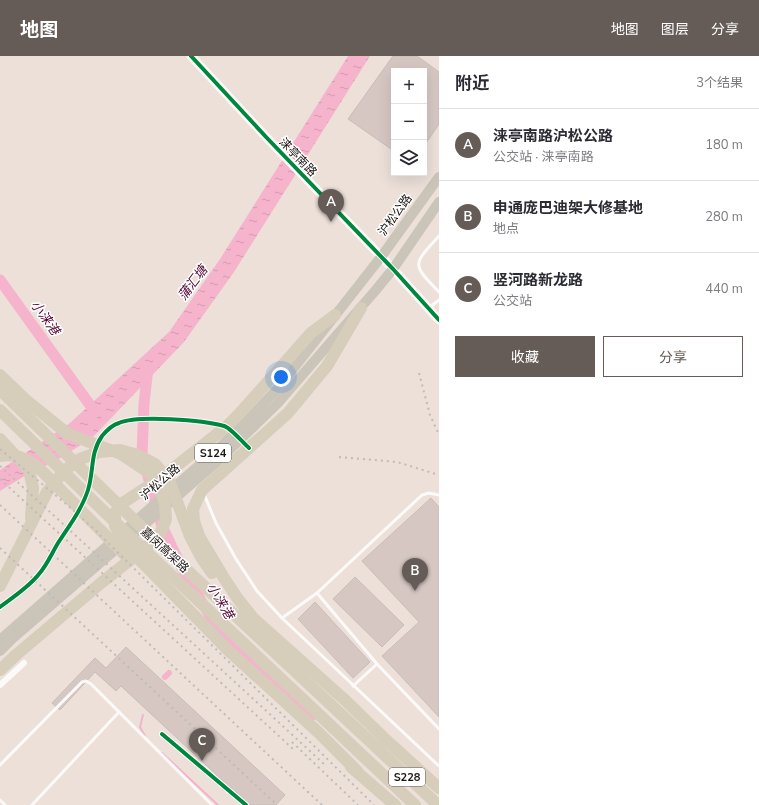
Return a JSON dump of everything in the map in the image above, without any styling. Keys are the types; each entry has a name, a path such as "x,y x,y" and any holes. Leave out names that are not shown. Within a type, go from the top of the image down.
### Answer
{"highway":[{"path":"361,308 327,366 288,412 202,490 193,508 194,521 202,541 238,599 253,618 346,701 439,788"},
{"path":"336,315 311,333 235,418 161,478 121,504 116,513 115,526 122,539 132,552 228,650 318,732 357,771"},
{"path":"0,375 27,401 68,434 121,454 151,474 160,489 165,504 166,519 162,532 150,545 101,583 0,670"},
{"name":"嘉闵高架路","path":"0,390 152,537 438,805"},
{"name":"嘉闵高架路","path":"0,410 111,519 415,805"},
{"path":"0,439 29,470 33,488 31,523"},
{"path":"0,586 47,492 64,471 80,460 99,452 120,450 138,454 155,464 169,480 190,536 201,557 229,598 259,632 298,668 341,706 385,739"},
{"path":"0,456 10,454 24,458 37,466 233,664 313,737 357,771 396,805"}],"main road":[{"name":"沪松公路","path":"0,640 225,443 249,419 279,387 336,315 439,178"},
{"name":"沪松公路","path":"0,650 218,461 277,404 393,269 439,202"}],"street":[{"name":"涞亭南路","path":"190,56 393,269 439,320"},
{"path":"0,686 24,663"},
{"path":"162,734 246,805"}],"lane":[{"path":"439,236 420,257 418,262 420,270 424,276 439,292"},
{"path":"428,308 439,300"},
{"path":"202,490 216,524 236,559 257,591 282,618 439,766"},
{"path":"282,618 317,593 422,495 429,493 439,495"},
{"path":"317,593 377,664 439,729"},
{"path":"353,686 377,664"},
{"path":"0,765 82,682 86,681 120,712 212,805"},
{"path":"32,805 120,712"},
{"path":"0,800 5,805"}],"water":[{"path":"348,56 370,56 234,272 184,342 92,438 57,460 23,477 0,491 0,470 70,423 169,332 220,259"}],"building":[{"path":"393,56 417,56 439,72 439,124 427,142 427,68 391,68 391,149 348,119"},
{"path":"431,498 439,507 439,717 382,656 419,622 362,561"},
{"path":"355,577 404,625 382,647 333,599"},
{"path":"315,602 370,662 353,678 298,619"},
{"path":"126,647 285,795 276,805 249,805 121,686 116,691 95,672 60,710 52,703 95,658 106,668"}],"waterway":[{"name":"小涞港","path":"0,280 95,412"},
{"name":"小涞港","path":"148,367 144,404 142,455 162,526 184,572 216,626 312,715"},
{"path":"165,677 169,673"},
{"path":"143,715 140,727 145,736"},
{"path":"162,753 218,805"}],"railway":[{"path":"419,373 430,415 439,435"},
{"path":"0,449 94,529 374,805"},
{"path":"339,457 397,462 439,475"},
{"path":"0,466 324,764"},
{"path":"0,479 293,749"},
{"path":"0,505 322,805"},
{"path":"0,548 277,805"},
{"path":"292,742 358,805"}],"cycle path":[{"path":"191,56 267,138 393,269 439,320"},
{"path":"0,607 31,583 47,563 82,504 90,483 94,456 98,442 112,426 140,419 187,420 214,424 227,427 249,448"},
{"path":"162,734 246,805"}],"place":[{"name":"涞亭南路沪松公路","path":"331,222"},
{"name":"申通庞巴迪架大修基地","path":"415,591"},
{"name":"竖河路新龙路","path":"202,761"}],"water label":[{"name":"蒲汇塘","path":"193,283"}]}
